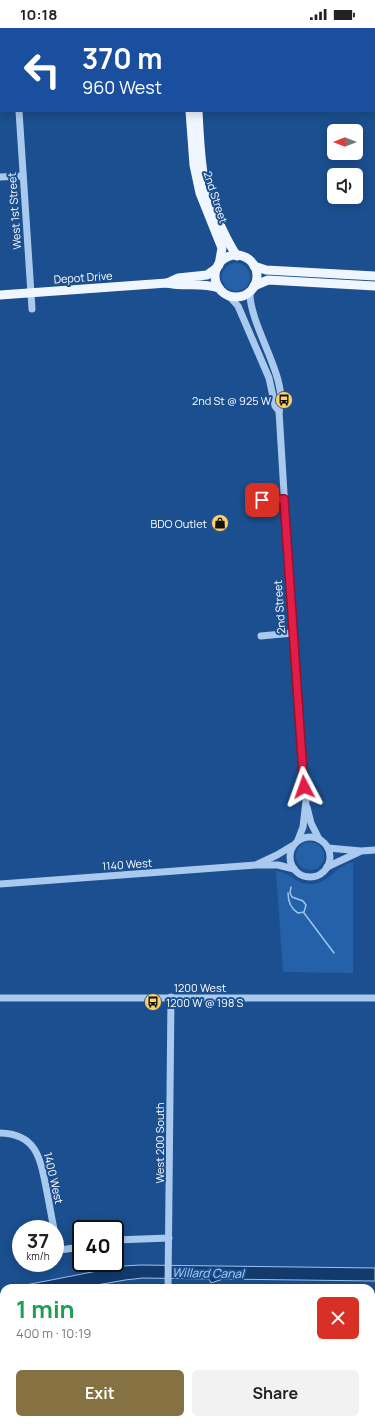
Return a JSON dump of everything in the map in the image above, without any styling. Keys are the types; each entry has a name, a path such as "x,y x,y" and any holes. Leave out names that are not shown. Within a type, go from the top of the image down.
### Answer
{"main road":[{"name":"2nd Street","path":"190,112 194,165 200,193 222,248 218,266"},
{"name":"2nd Street","path":"198,112 203,174 207,191 230,246 237,256"},
{"path":"252,289 257,277 254,266 248,259 237,256 224,260 218,266 216,279 219,288 228,296 242,296 268,280 375,286"},
{"name":"Depot Drive","path":"167,283 178,278 207,275 218,266"},
{"path":"254,266 266,270 375,276"},
{"name":"Depot Drive","path":"0,295 167,283 180,286 210,285 219,288"}],"street":[{"name":"West 1st Street","path":"19,112 32,309"},
{"path":"0,177 23,176"},
{"name":"2nd Street","path":"252,289 251,308 274,370 282,404 279,411 284,499 306,801 311,823 319,839"},
{"name":"2nd Street","path":"228,296 238,306 269,378 275,406 279,411"},
{"path":"251,501 284,499"},
{"path":"261,636 293,633"},
{"name":"2nd Street","path":"298,840 303,827 306,801"},
{"path":"309,837 319,839 328,848 330,861 327,867 323,872 311,877 299,874 294,869 289,858 292,846 298,840 309,837"},
{"name":"1140 West","path":"256,864 277,855 292,846"},
{"path":"328,848 362,851 375,850"},
{"path":"327,867 342,858 362,851"},
{"name":"1140 West","path":"0,884 256,864 278,865 294,869"},
{"name":"West 200 South","path":"168,1284 170,997"},
{"name":"1200 West","path":"0,998 375,998"},
{"name":"1400 West","path":"0,1133 22,1137 36,1150 42,1164 52,1220"},
{"path":"124,1239 169,1238"}],"shaded area":[{"path":"236,263 246,267 250,277 246,287 236,291 226,287 222,277 226,267"},
{"path":"310,842 320,846 324,856 320,866 310,870 300,866 296,856 300,846"},
{"path":"353,862 353,973 283,972 276,871 302,883 311,884 323,881 342,867"}],"water":[{"name":"Willard Canal","path":"140,1265 375,1268 375,1281 223,1279 211,1283 209,1279 143,1278 102,1284 31,1284 92,1272 124,1272 124,1266"}],"waterway":[{"path":"288,893 291,907 298,913 304,912 306,905 303,901 292,897 290,893 291,887"},
{"path":"304,913 334,953"}],"place":[{"name":"2nd St @ 925 W","path":"284,400"},
{"name":"BDO Outlet","path":"220,523"},
{"name":"1200 W @ 198 S","path":"153,1002"}],"route":[{"path":"262,500 284,499 304,787"}]}
